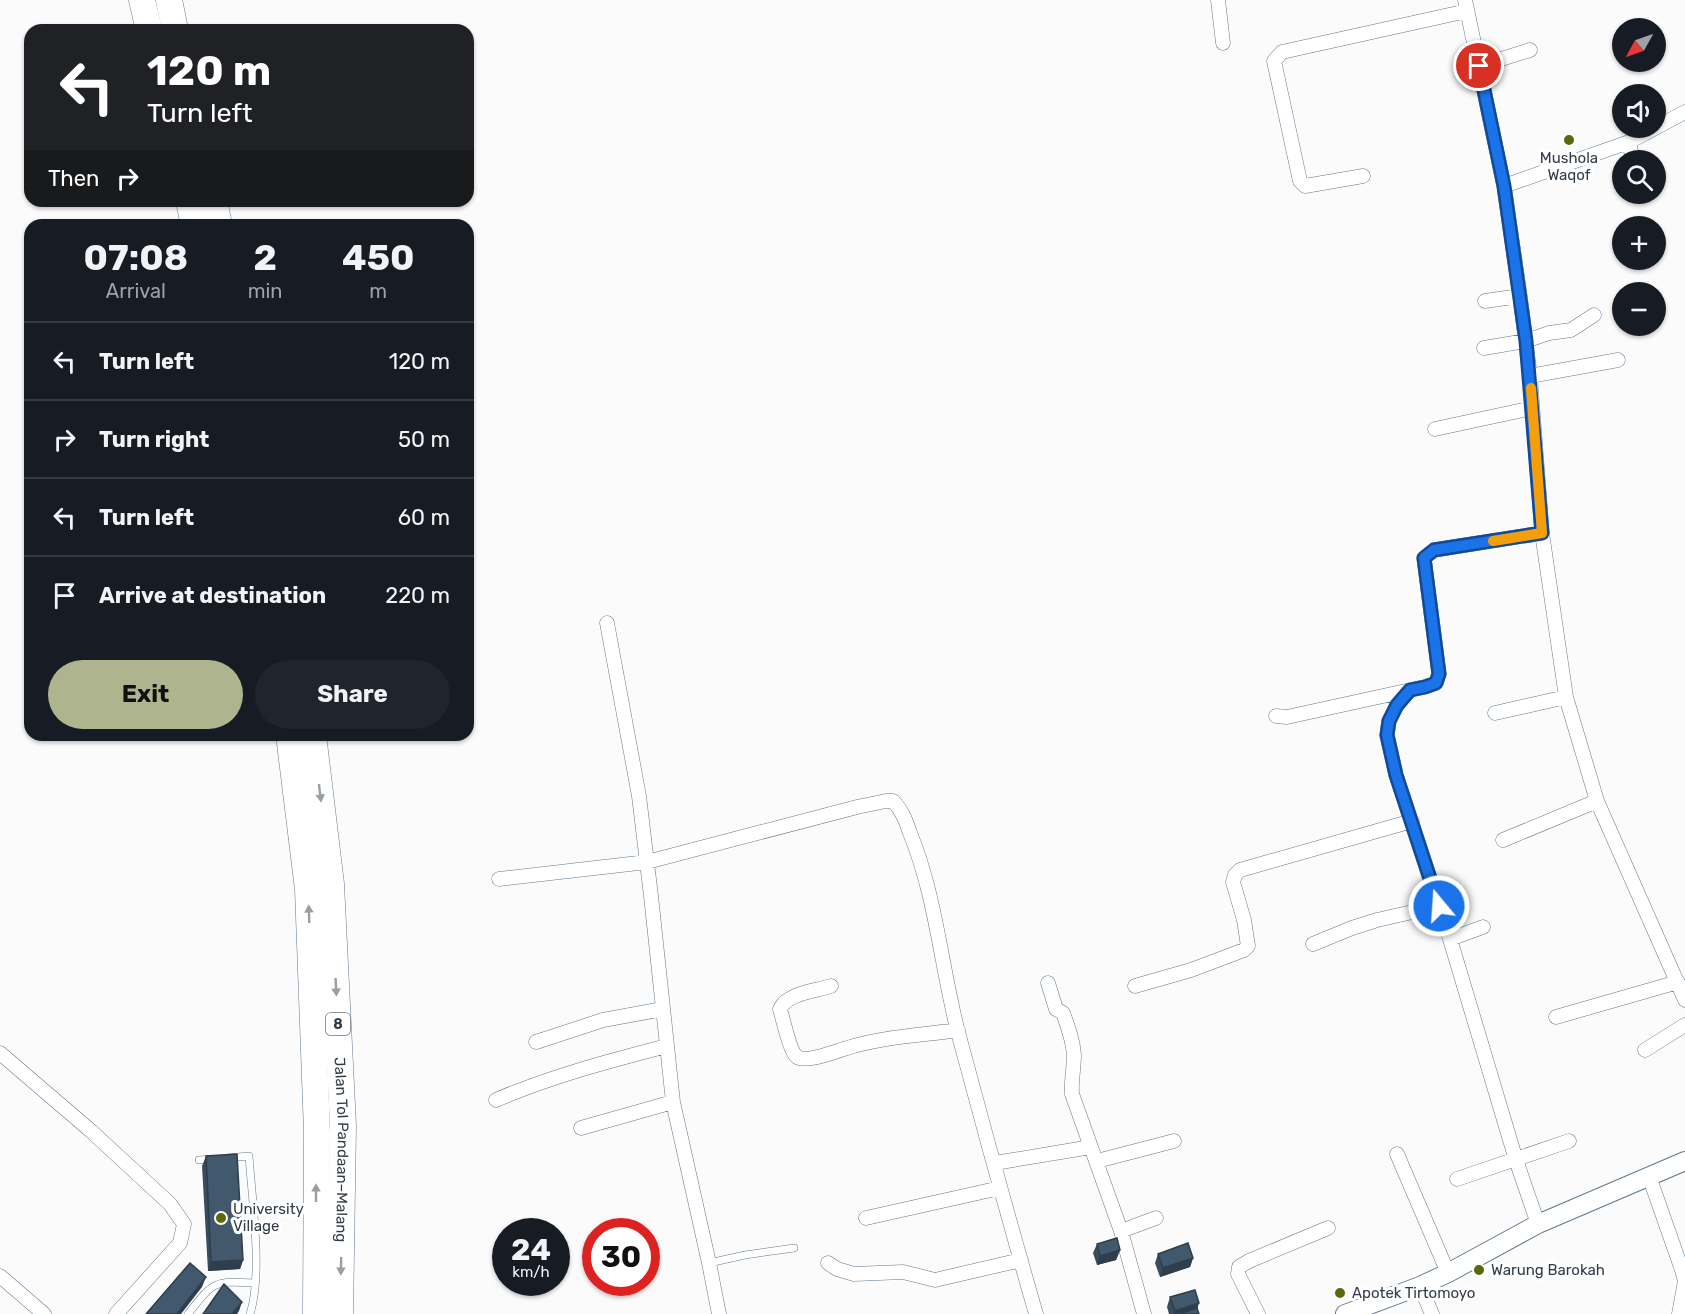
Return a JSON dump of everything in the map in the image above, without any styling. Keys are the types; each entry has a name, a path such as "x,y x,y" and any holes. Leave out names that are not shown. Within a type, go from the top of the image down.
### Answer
{"highway":[{"path":"142,0 148,24"},
{"path":"169,0 175,24"},
{"name":"Jalan Tol Pandaan–Malang","path":"290,741 308,889 317,1132 316,1314"},
{"name":"Jalan Tol Pandaan–Malang","path":"314,741 331,884 343,1126 340,1314"}],"street":[{"path":"1218,0 1223,42"},
{"path":"1363,176 1305,186 1299,181 1274,61 1276,57 1282,52 1466,5 1504,186 1520,296 1530,376 1542,533 1566,697 1598,801 1685,1000"},
{"path":"1479,66 1530,50"},
{"path":"1504,186 1629,142 1685,112"},
{"path":"1629,142 1631,150"},
{"path":"1485,301 1520,296"},
{"path":"1484,348 1526,341 1549,333 1576,328 1594,315"},
{"path":"1530,376 1618,360"},
{"path":"1435,429 1532,408"},
{"path":"1276,716 1287,717 1436,683 1439,674 1424,558 1426,555 1434,550 1542,533"},
{"path":"607,623 639,796 673,1102 719,1314"},
{"path":"1410,690 1397,705 1389,721 1387,735 1396,775 1450,939 1516,1160 1538,1224"},
{"path":"1495,713 1566,697"},
{"path":"499,879 647,862 857,807 893,801 902,811 921,859 958,1030 1036,1314"},
{"path":"1503,840 1598,801"},
{"path":"1135,986 1191,970 1244,950 1248,946 1244,920 1233,882 1240,870 1412,821"},
{"path":"1313,944 1377,920 1439,906"},
{"path":"1450,939 1484,927"},
{"path":"1556,1017 1678,982"},
{"path":"1048,983 1056,1009 1063,1013 1072,1039 1074,1058 1072,1094 1121,1231 1144,1314"},
{"path":"831,986 791,998 781,1005 780,1009 792,1048 795,1055 802,1059 855,1045 958,1030"},
{"path":"536,1042 603,1020 663,1009"},
{"path":"1645,1050 1685,1025"},
{"path":"496,1100 536,1083 582,1068 667,1046"},
{"path":"0,1053 91,1131 170,1204 184,1224 180,1243 116,1314"},
{"path":"581,1128 673,1102"},
{"path":"1097,1161 1174,1141"},
{"path":"1457,1179 1569,1141"},
{"path":"995,1163 1091,1147"},
{"path":"1397,1154 1448,1273"},
{"path":"1345,1314 1420,1286 1538,1224 1685,1161"},
{"path":"1649,1176 1683,1270 1685,1281 1680,1314"},
{"path":"866,1218 1000,1188"},
{"path":"1121,1231 1156,1218"},
{"path":"1258,1314 1238,1274 1239,1267 1249,1260 1328,1228"},
{"path":"828,1263 837,1269 854,1274 903,1272 935,1280 1021,1260"},
{"path":"0,1275 44,1314"},
{"path":"1420,1286 1432,1314"}],"lane":[{"path":"199,1160 249,1156 255,1248 255,1299 250,1314"},
{"path":"709,1263 794,1248"},
{"path":"188,1314 206,1291 221,1282 255,1283"}],"building":[{"name":"University Village","path":"237,1154 243,1260 211,1262 206,1156"},
{"path":"1117,1238 1120,1250 1100,1256 1097,1244"},
{"path":"1188,1243 1193,1258 1163,1268 1158,1254"},
{"path":"190,1263 206,1277 177,1314 146,1314"},
{"path":"224,1284 242,1302 232,1314 203,1314"},
{"path":"1195,1290 1199,1303 1175,1311 1170,1297"},
{"path":"1197,1308 1199,1314 1182,1314 1182,1313"}],"slow traffic":[{"path":"1493,541 1542,533 1531,388"}],"place":[{"name":"Mushola Waqof","path":"1569,140"},
{"name":"University Village","path":"221,1218"},
{"name":"Warung Barokah","path":"1479,1270"},
{"name":"Apotek Tirtomoyo","path":"1340,1293"}],"route":[{"path":"1439,906 1396,775 1387,735 1389,721 1397,705 1410,690 1436,683 1439,674 1424,558 1434,550 1542,533 1526,341 1504,186 1479,66"}]}
